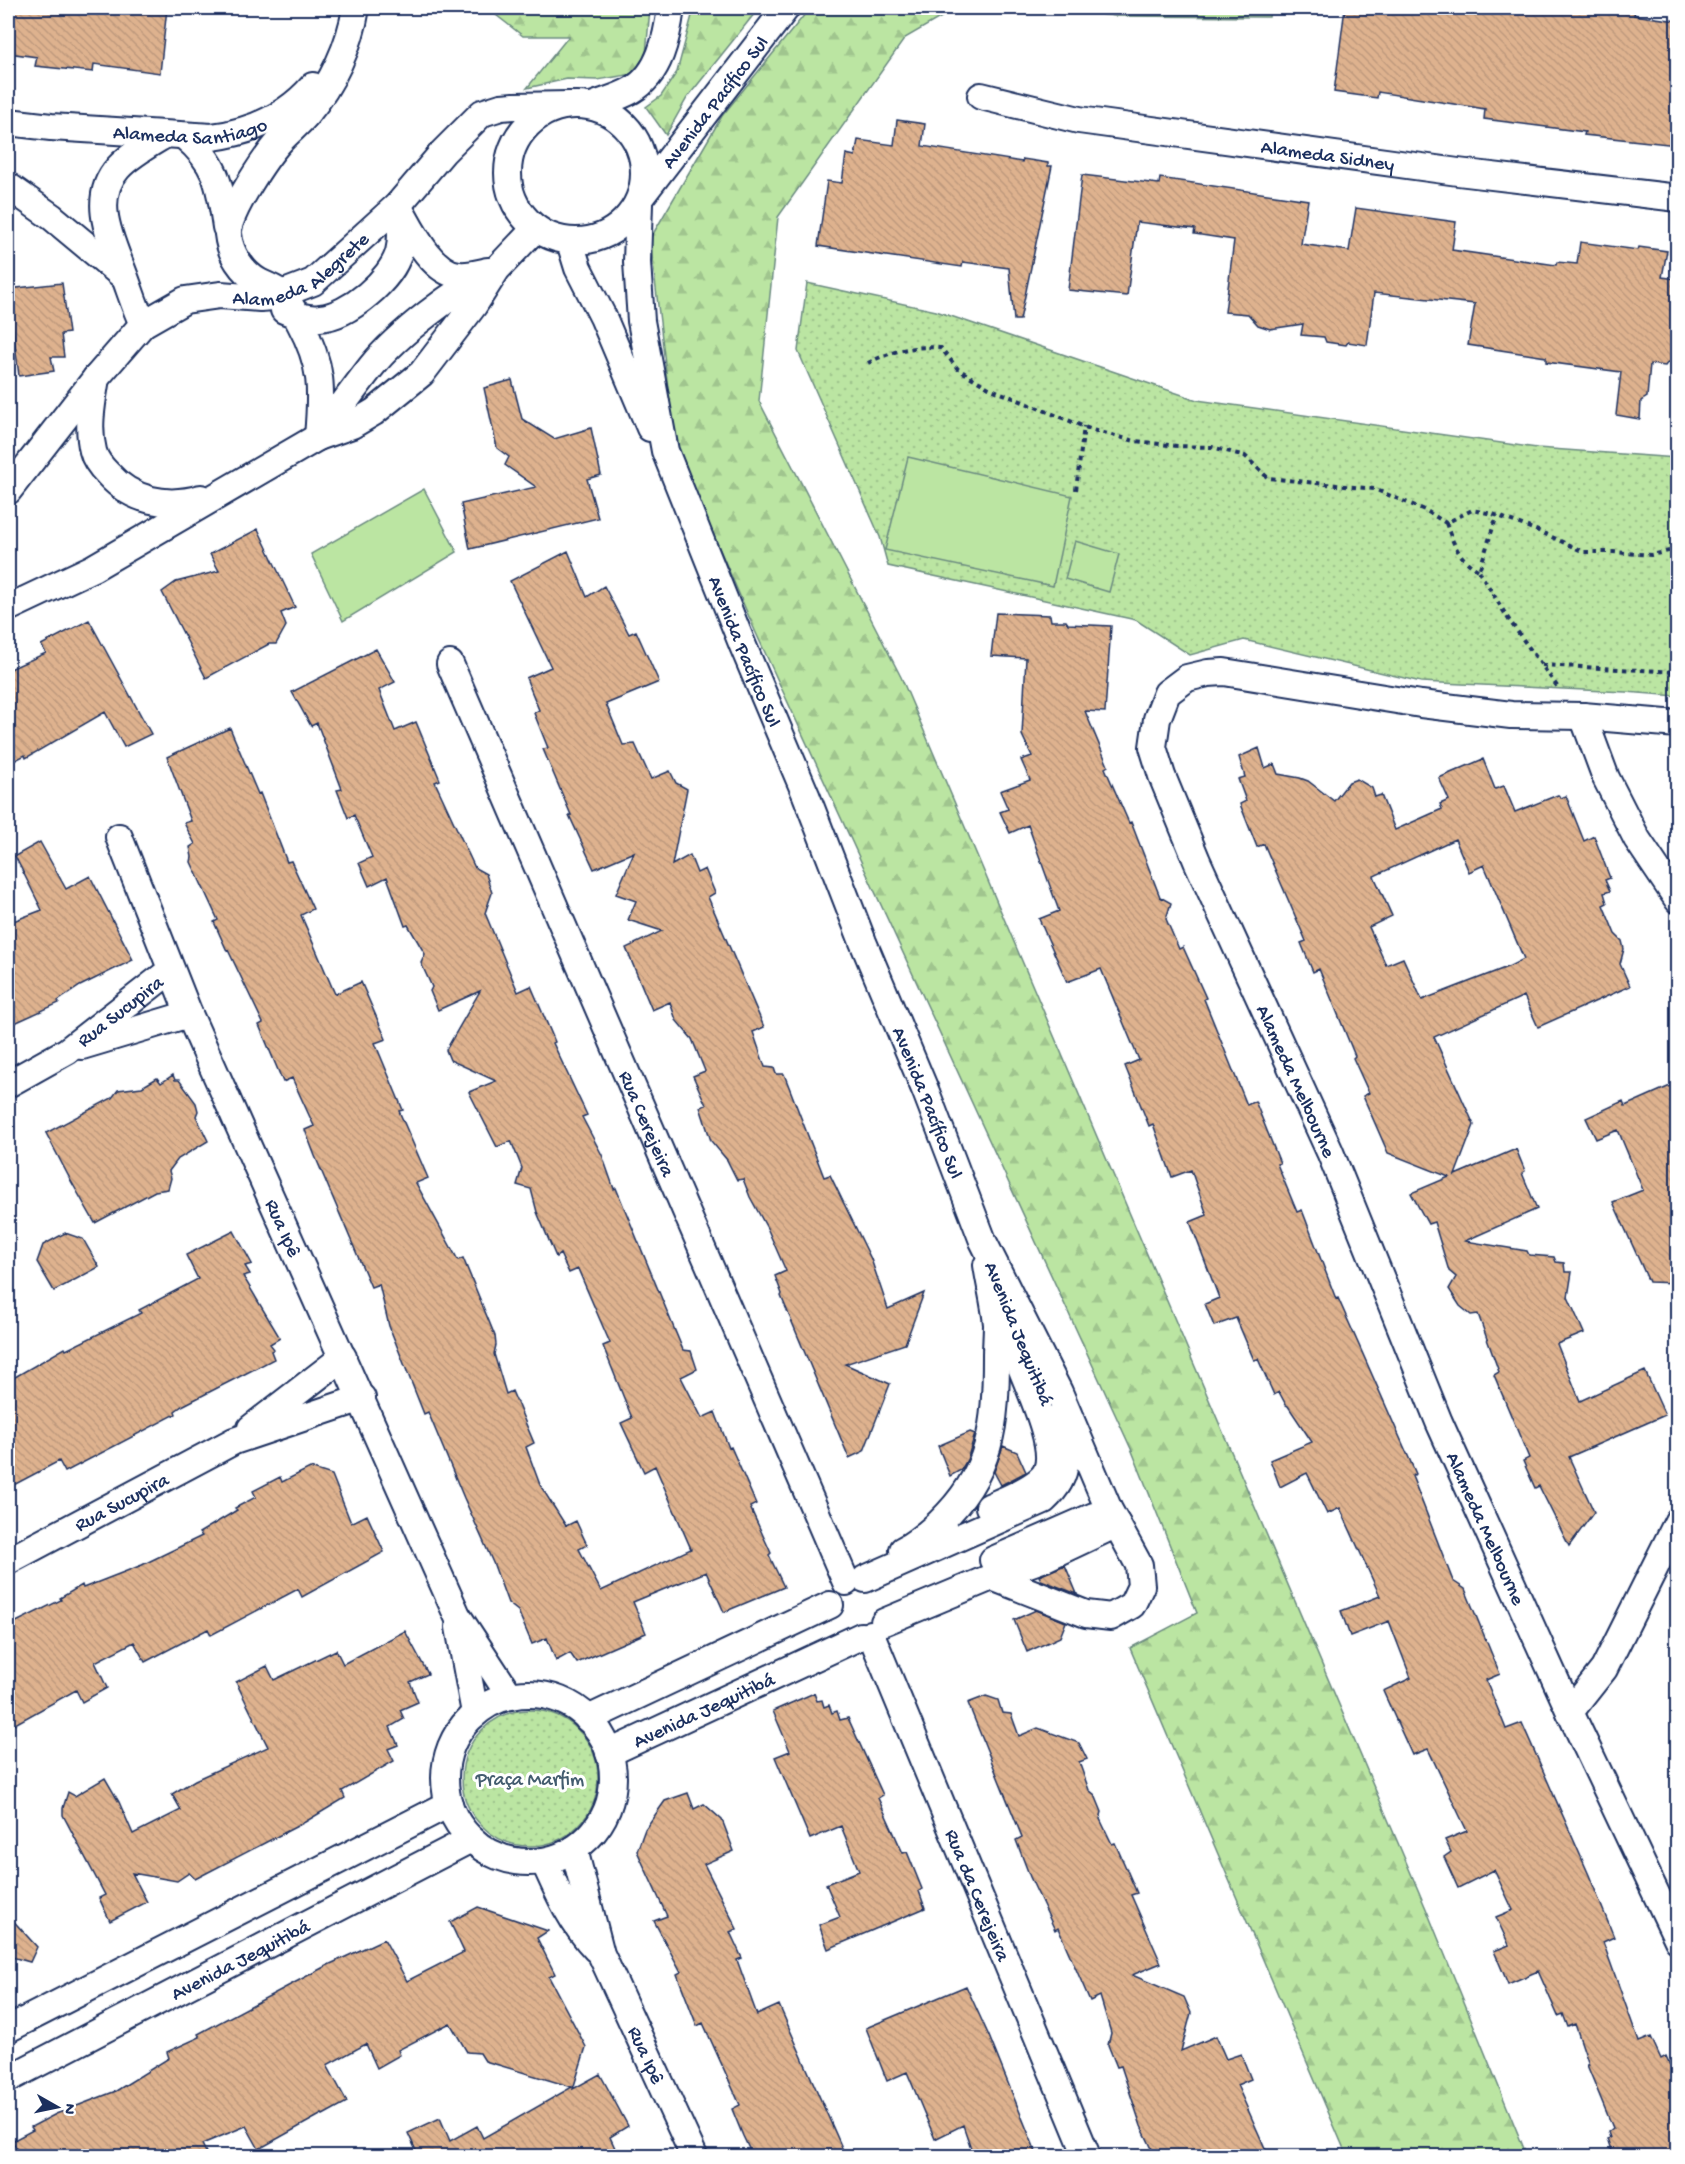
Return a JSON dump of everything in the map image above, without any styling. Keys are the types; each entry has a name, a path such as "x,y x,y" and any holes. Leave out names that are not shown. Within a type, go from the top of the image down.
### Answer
{"street":[{"path":"227,233 234,207 262,164 280,141 307,114 345,54 356,8"},
{"path":"581,105 613,115 630,130 641,150 645,172 640,200 631,215 614,231 593,241 570,242 548,237 535,229 515,206 508,184 508,161 516,140 530,123 548,110 581,105 632,90 645,80 662,50 671,8"},
{"name":"Avenida Pacífico Sul","path":"665,451 641,321 637,262 640,200 786,8"},
{"name":"Alameda Santiago","path":"8,122 51,128 174,136 229,135 263,124 304,96 345,54"},
{"name":"Alameda Sidney","path":"981,96 1078,120 1458,172 1677,198"},
{"name":"Alameda Alegrete","path":"8,491 96,378 143,324 185,300 220,295 280,303 313,282 398,205 443,152 482,114 501,107 581,105"},
{"path":"143,324 111,243 105,221 104,199 109,182 118,168 174,136 203,153 217,177 227,233 242,269 280,303 306,334 319,367 318,438"},
{"path":"8,186 52,217 125,277"},
{"path":"280,303 319,319 352,306 375,288 390,271 399,252 401,226 398,205"},
{"path":"398,205 430,258 447,271 457,276 497,269"},
{"path":"9,606 93,568 318,438 352,425 374,412 422,373 474,305 497,269 535,229"},
{"name":"Avenida Pacífico Sul","path":"570,242 578,268 603,317 641,409 665,451 742,646 806,795 863,942 926,1092 983,1241 1059,1392 1113,1517 1139,1565 1141,1586 1132,1605 1111,1617 1086,1614 992,1578"},
{"path":"318,438 372,366 401,336 456,293 497,269"},
{"path":"96,378 89,428 93,455 113,480 140,497 159,503 194,500 223,491"},
{"name":"Rua Cerejeira","path":"450,664 856,1580"},
{"name":"Alameda Melbourne","path":"1677,724 1580,716 1511,715 1421,704 1224,672 1187,678 1167,693 1157,718 1153,747 1162,776 1197,861 1330,1152 1438,1422 1677,1941"},
{"path":"1580,716 1606,778 1637,839 1677,900"},
{"name":"Rua Ipê","path":"119,837 189,1014 457,1615 510,1696"},
{"name":"Rua Sucupira","path":"8,1084 68,1051 171,970"},
{"name":"Rua Sucupira","path":"68,1051 189,1014"},
{"path":"856,1580 881,1588 886,1596 876,1624 851,1635 836,1624 831,1615 830,1605 838,1587 856,1580 918,1543 951,1512 974,1481 985,1456 992,1431 997,1389 997,1324 983,1241"},
{"name":"Avenida Jequitibá","path":"918,1543 1020,1492 1038,1481 1047,1471 1047,1444 1039,1414 1019,1360 983,1241"},
{"name":"Avenida Jequitibá","path":"856,1580 1044,1500 1055,1490 1062,1478 1065,1444 983,1241"},
{"name":"Rua Sucupira","path":"234,1441 343,1357"},
{"name":"Rua Sucupira","path":"8,1560 234,1441 362,1398"},
{"name":"Avenida Jequitibá","path":"609,1753 876,1624 1045,1558 1113,1517"},
{"name":"Avenida Jequitibá","path":"876,1624 925,1587 1113,1517"},
{"path":"1570,1712 1604,1669 1677,1521"},
{"name":"Avenida Jequitibá","path":"588,1719 830,1605"},
{"name":"Rua Ipê","path":"457,1615 475,1713"},
{"name":"Rua da Cerejeira","path":"876,1624 1087,2157"},
{"path":"535,1694 560,1700 575,1708 588,1719 601,1734 609,1753 613,1774 611,1796 604,1817 591,1835 560,1857 525,1862 505,1859 487,1851 471,1839 458,1823 449,1804 445,1780 448,1755 458,1732 475,1713 510,1696 535,1694"},
{"path":"8,2030 449,1804"},
{"name":"Avenida Jequitibá","path":"8,2079 471,1839"},
{"name":"Rua Ipê","path":"574,1849 601,1954 688,2154"},
{"name":"Rua Ipê","path":"544,1861 559,1897 586,1939 601,1954"}],"path":[{"path":"868,363 888,352 924,346 941,348 958,369 989,388 1084,426 1136,441 1212,447 1245,456 1268,478 1374,489 1425,510 1446,523 1454,545 1465,562 1479,571 1492,595 1580,716"},
{"path":"1076,490 1084,426"},
{"path":"1446,523 1472,510 1497,515 1584,552 1652,555 1677,549"},
{"path":"1479,571 1497,515"},
{"path":"1541,665 1677,672"}],"green space":[{"path":"487,8 650,8 646,54 633,74 597,80 567,79 527,88 569,36 523,36"},
{"path":"694,8 759,8 687,98 666,135 646,107 661,96 677,72"},
{"path":"810,8 957,8 905,38 778,217 759,401 901,677 1427,1911 1527,2156 1347,2156 1130,1648 1197,1613 1132,1451 756,633 675,446 650,239 722,116"},
{"path":"1045,8 1270,8 1269,17 1116,16"},
{"path":"807,283 936,311 1197,400 1537,448 1677,458 1677,696 1421,682 1244,640 1190,655 1136,620 888,566 880,537 798,351"},
{"path":"908,457 1072,496 1053,586 885,550"},
{"path":"424,489 457,552 343,621 311,554"},
{"path":"1075,541 1119,554 1109,592 1065,579"},
{"name":"Praça Marfim","path":"530,1710 556,1715 568,1721 578,1730 587,1740 593,1752 598,1778 593,1804 587,1816 578,1826 568,1835 556,1841 530,1846 504,1841 492,1835 482,1826 473,1816 467,1804 462,1778 467,1752 473,1740 482,1730 492,1721 504,1715"}],"building":[{"path":"8,8 167,8 160,73 94,64 93,72 35,66 37,57 8,53"},
{"path":"1345,8 1612,8 1635,11 1634,15 1677,21 1677,145 1584,135 1585,132 1484,119 1485,109 1378,92 1377,98 1334,92"},
{"path":"897,120 925,124 922,146 1022,162 1023,159 1048,163 1048,166 1052,166 1020,320 1014,320 1009,268 963,262 962,267 818,246 827,181 842,183 846,154 855,156 858,140 894,145"},
{"path":"1082,175 1159,184 1160,178 1308,200 1301,244 1349,251 1356,208 1456,222 1452,250 1556,265 1557,262 1577,264 1580,242 1638,250 1639,247 1667,251 1662,277 1677,279 1677,363 1668,362 1665,366 1650,364 1647,397 1641,401 1640,419 1616,415 1621,372 1546,362 1546,357 1468,345 1475,304 1374,293 1367,345 1326,342 1324,337 1301,335 1303,324 1270,329 1258,325 1248,314 1225,312 1234,240 1194,234 1195,229 1137,222 1127,296 1068,290"},
{"path":"62,283 69,333 61,334 64,357 51,357 54,371 19,376 8,289"},
{"path":"512,380 522,419 554,439 591,428 601,475 587,479 598,518 470,549 461,504 536,487 505,465 509,457 497,448 484,388"},
{"path":"258,529 295,607 281,613 286,626 276,644 269,644 206,678 162,592 176,582 219,571 210,554"},
{"path":"568,551 587,597 604,586 629,634 636,631 659,682 606,704 623,745 635,744 651,779 670,771 676,783 687,789 672,865 690,855 697,873 705,869 715,893 708,897 764,1027 753,1032 765,1067 774,1068 776,1074 784,1074 824,1177 830,1175 871,1259 888,1309 924,1293 905,1344 845,1364 890,1384 864,1451 849,1458 781,1296 775,1276 786,1271 743,1179 737,1180 727,1160 711,1141 700,1107 706,1105 693,1076 705,1071 692,1039 676,1020 670,1002 652,1010 626,948 662,931 628,920 636,901 616,894 634,852 594,869 569,815 571,815 543,749 548,748 534,713 539,710 526,678 551,667 510,581"},
{"path":"996,613 1050,615 1051,621 1111,626 1105,712 1085,711 1108,766 1105,768 1129,823 1131,822 1160,897 1171,903 1166,919 1179,949 1183,947 1206,998 1204,999 1247,1105 1255,1101 1297,1212 1302,1210 1336,1299 1338,1298 1416,1474 1412,1476 1453,1581 1465,1589 1500,1674 1486,1680 1506,1729 1522,1723 1589,1875 1614,1937 1603,1942 1639,2042 1651,2037 1661,2059 1666,2056 1677,2081 1677,2157 1613,2157 1607,2139 1610,2138 1608,2132 1613,2128 1587,2065 1589,2065 1575,2024 1568,2027 1563,2014 1558,2016 1538,1971 1508,1984 1494,1951 1509,1945 1496,1917 1513,1910 1494,1870 1458,1888 1444,1857 1451,1852 1445,1840 1467,1831 1428,1749 1412,1755 1383,1691 1411,1678 1389,1621 1350,1636 1341,1611 1380,1596 1340,1508 1327,1514 1307,1473 1280,1487 1270,1460 1312,1442 1279,1392 1274,1395 1258,1359 1254,1360 1236,1318 1214,1326 1205,1304 1219,1298 1190,1222 1207,1215 1191,1170 1172,1177 1153,1124 1149,1126 1125,1066 1139,1060 1101,969 1067,982 1039,919 1059,911 1028,825 1010,833 1000,812 1008,809 1000,791 1030,780 1021,760 1032,756 1022,735 1026,658 991,656"},
{"path":"89,620 151,734 124,747 105,712 26,758 25,755 8,764 8,670 46,653 41,645"},
{"path":"376,649 395,682 379,690 395,731 416,722 440,780 435,782 475,868 486,874 492,893 485,913 518,992 531,986 555,1042 553,1043 587,1115 582,1117 602,1155 614,1189 616,1188 683,1350 691,1351 697,1369 681,1377 702,1418 715,1412 729,1448 731,1447 756,1504 750,1507 784,1587 724,1612 706,1572 633,1602 646,1633 577,1663 570,1653 556,1661 547,1638 532,1644 518,1611 508,1603 428,1412 424,1414 389,1326 379,1284 371,1287 315,1156 305,1130 314,1126 292,1078 283,1082 259,1025 263,1023 214,922 218,920 191,862 190,847 195,844 184,823 191,821 167,757 230,728 258,794 260,793 287,862 291,861 313,909 301,915 335,994 361,982 386,1039 375,1043 403,1110 399,1111 428,1178 416,1183 458,1260 463,1258 495,1336 494,1354 506,1394 512,1391 534,1443 526,1447 540,1485 566,1526 576,1521 587,1545 579,1549 601,1591 691,1549 655,1466 644,1472 621,1423 632,1418 603,1346 610,1343 578,1269 569,1273 560,1254 556,1257 537,1212 531,1189 517,1185 522,1168 511,1141 497,1147 469,1092 496,1081 450,1060 446,1050 480,991 438,1010 430,991 432,987 421,963 425,954 408,925 405,926 387,877 369,886 359,863 372,857 354,815 348,818 337,790 342,789 317,723 311,726 292,692"},
{"path":"1259,748 1265,768 1274,764 1278,774 1308,781 1334,801 1349,782 1357,779 1372,788 1375,797 1381,795 1395,830 1442,809 1440,804 1449,800 1439,778 1483,759 1495,789 1504,786 1515,812 1558,795 1561,798 1566,796 1584,841 1594,836 1610,878 1605,880 1610,891 1604,893 1607,903 1603,905 1615,934 1622,941 1624,949 1620,964 1630,986 1538,1027 1524,996 1434,1037 1474,1125 1455,1175 1516,1149 1525,1171 1522,1173 1537,1209 1465,1241 1527,1251 1529,1255 1554,1257 1556,1262 1564,1263 1565,1272 1572,1272 1568,1297 1584,1333 1557,1344 1580,1401 1645,1371 1665,1415 1569,1457 1594,1512 1569,1546 1539,1486 1535,1488 1523,1461 1529,1458 1494,1375 1499,1372 1478,1314 1471,1315 1460,1306 1449,1289 1456,1277 1449,1271 1434,1222 1428,1224 1411,1193 1449,1177 1388,1153 1363,1096 1369,1093 1319,969 1313,972 1301,943 1306,941 1264,844 1257,847 1240,804 1246,801 1238,779 1245,777 1239,757","holes":["1455,839 1469,872 1484,865 1524,959 1422,1000 1403,958 1386,965 1369,927 1392,916 1374,876"]},
{"path":"40,842 66,889 90,876 133,960 80,986 58,1001 59,1003 8,1026 8,923 42,910 15,856"},
{"path":"173,1075 196,1103 198,1111 196,1116 208,1141 178,1159 169,1171 171,1178 168,1189 155,1191 95,1223 46,1133 112,1098 118,1090 142,1087 157,1078 161,1083"},
{"path":"1677,1083 1677,1283 1649,1282 1613,1202 1643,1190 1618,1130 1596,1139 1586,1118 1623,1101 1625,1106"},
{"path":"234,1231 252,1264 245,1266 250,1274 243,1276 280,1338 270,1344 274,1349 271,1351 274,1359 182,1406 175,1411 176,1414 65,1472 59,1461 8,1488 8,1381 65,1348 66,1350 141,1313 139,1310 198,1279 186,1255"},
{"path":"65,1233 83,1239 99,1267 54,1291 37,1262 43,1245"},
{"path":"970,1432 975,1434 967,1460 961,1470 950,1476 938,1446"},
{"path":"1003,1446 1017,1452 1026,1472 1001,1485 994,1472"},
{"path":"310,1468 332,1475 351,1523 367,1515 384,1552 302,1597 298,1589 211,1635 208,1629 145,1662 134,1642 95,1662 107,1688 82,1702 76,1690 8,1728 8,1626 61,1600 60,1598 82,1585 83,1588 142,1565 202,1536 199,1533 237,1510 235,1508 256,1497 253,1491 280,1477 282,1482"},
{"path":"1065,1565 1077,1594 1041,1580 1039,1576"},
{"path":"1036,1610 1066,1622 1060,1637 1027,1652 1014,1620"},
{"path":"405,1631 428,1674 410,1682 418,1702 400,1710 404,1719 390,1727 398,1745 388,1749 394,1761 342,1791 345,1798 305,1822 195,1879 189,1873 177,1881 132,1873 147,1902 110,1921 99,1898 105,1895 63,1815 68,1792 75,1796 105,1778 133,1834 181,1810 172,1794 195,1780 268,1747 236,1682 267,1666 274,1680 336,1650 343,1664"},
{"path":"814,1693 817,1701 822,1700 824,1707 829,1705 832,1713 837,1711 840,1720 848,1718 883,1795 878,1798 903,1853 907,1852 922,1889 919,1891 925,1908 828,1949 819,1925 840,1917 826,1884 859,1871 841,1826 810,1839 775,1757 790,1751 773,1711"},
{"path":"986,1696 998,1700 1002,1713 1011,1714 1019,1736 1038,1728 1079,1743 1087,1759 1079,1762 1089,1790 1095,1795 1102,1812 1100,1819 1112,1844 1115,1843 1137,1893 1131,1895 1161,1963 1132,1975 1184,1997 1191,2013 1181,2051 1216,2036 1226,2059 1241,2054 1251,2079 1237,2085 1269,2157 1156,2157 1141,2126 1121,2066 1117,2067 1108,2045 1111,2033 1100,1996 1090,2001 1058,1928 1055,1930 1030,1877 1016,1840 1022,1837 968,1703"},
{"path":"688,1793 694,1809 704,1804 722,1820 734,1851 704,1864 737,1929 730,1932 742,1958 737,1960 757,2015 779,2005 846,2157 753,2157 743,2136 732,2109 740,2105 703,2023 697,2026 677,1974 681,1972 654,1921 667,1916 637,1851 645,1829 665,1801"},
{"path":"478,1907 548,1931 537,1938 555,1974 549,1977 586,2047 573,2089 600,2074 628,2126 610,2137 619,2157 419,2157 408,2133 440,2118 450,2141 477,2126 483,2138 572,2087 485,2061 480,2053 467,2052 450,2023 398,2050 400,2055 377,2068 366,2044 327,2065 347,2102 259,2149 246,2126 202,2144 208,2157 22,2157 12,2141 33,2130 31,2127 56,2114 116,2091 169,2058 167,2052 200,2037 198,2034 326,1966 384,1939 407,1981 464,1952 450,1922"},
{"path":"8,1915 37,1947 30,1962 8,1956"},
{"path":"966,1986 1038,2157 974,2157 963,2125 935,2139 907,2072 887,2081 866,2028"}]}
